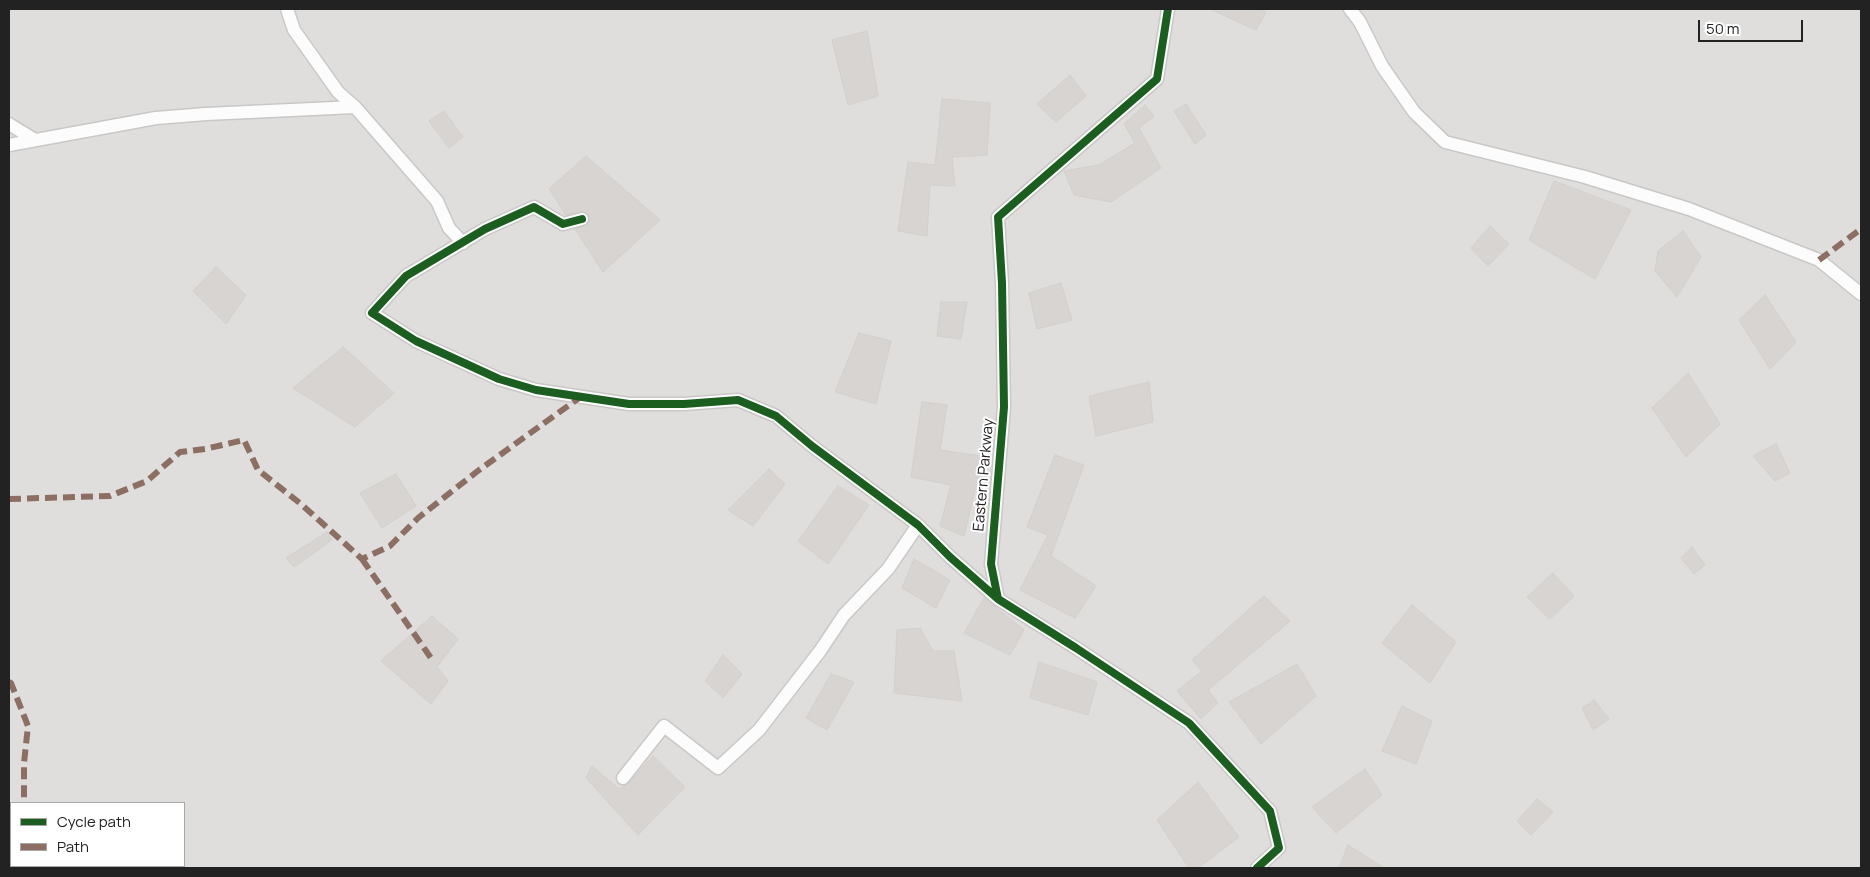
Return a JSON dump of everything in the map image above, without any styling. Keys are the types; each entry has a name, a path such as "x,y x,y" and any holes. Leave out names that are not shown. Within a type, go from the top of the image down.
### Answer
{"street":[{"path":"287,9 294,30 338,92 355,107 437,201 449,228 463,243"},
{"name":"Eastern Parkway","path":"998,599 991,564 1004,407 1002,283 998,217 1157,79 1168,9"},
{"path":"1350,9 1360,22 1382,66 1414,112 1445,142 1585,177 1689,209 1819,260 1861,294"},
{"path":"9,145 156,118 355,107"},
{"path":"9,124 34,140"},
{"path":"582,219 564,224 534,207 485,229 406,276 372,313 416,341 499,378 536,390 629,404 684,404 738,400 776,416 812,446 918,525 950,557 998,599 1076,648 1188,723 1270,812 1279,848 1256,868"},
{"path":"624,778 664,726 718,768 759,730 820,651 844,615 888,568 918,525"}],"shaded area":[{"path":"9,9 1861,9 1861,868 9,868"}],"building":[{"path":"1210,9 1259,9 1266,12 1256,30"},
{"path":"867,31 878,96 848,105 832,40"},
{"path":"1070,75 1086,96 1056,122 1037,104"},
{"path":"942,99 990,103 987,155 952,157 955,186 930,185 927,236 898,231 908,162 935,165"},
{"path":"1186,104 1206,135 1195,144 1174,111"},
{"path":"1145,105 1154,116 1139,128 1161,168 1111,202 1074,195 1064,171 1099,165 1135,143 1124,124"},
{"path":"444,111 463,137 449,148 429,121"},
{"path":"586,156 660,220 603,272 575,229 588,224 590,217 588,214 580,211 566,215 549,189"},
{"path":"1554,181 1631,210 1595,279 1529,240"},
{"path":"1490,226 1509,244 1488,266 1471,248"},
{"path":"1683,231 1701,257 1677,297 1655,271 1658,251"},
{"path":"216,267 246,295 226,324 193,291"},
{"path":"1061,283 1072,320 1037,329 1029,293"},
{"path":"1765,295 1796,342 1770,369 1739,320"},
{"path":"941,302 967,302 961,339 937,336"},
{"path":"859,333 891,341 876,404 835,392"},
{"path":"343,347 394,393 355,427 293,388"},
{"path":"1688,373 1720,424 1686,457 1652,408"},
{"path":"1149,382 1153,422 1096,436 1089,396"},
{"path":"922,402 947,405 940,450 981,456 978,486 976,485 964,536 940,526 951,485 911,477"},
{"path":"1776,444 1790,473 1775,481 1753,456"},
{"path":"1055,455 1084,465 1051,556 1096,586 1075,618 1020,590 1048,535 1027,527"},
{"path":"769,469 785,484 753,526 728,510"},
{"path":"396,474 416,506 382,528 360,493"},
{"path":"838,486 869,505 828,564 798,541"},
{"path":"327,532 332,540 294,567 286,558"},
{"path":"1692,547 1705,565 1694,574 1681,558"},
{"path":"914,559 950,580 936,608 902,588"},
{"path":"1553,573 1574,596 1550,619 1527,597"},
{"path":"1264,596 1290,621 1208,690 1218,703 1201,719 1177,691 1202,671 1192,660"},
{"path":"984,598 1024,630 1010,655 964,633"},
{"path":"1412,605 1456,642 1430,683 1382,643"},
{"path":"432,616 458,639 437,667 448,681 431,704 381,661"},
{"path":"920,628 933,651 954,651 962,701 894,693 897,630"},
{"path":"723,655 742,674 723,698 705,681"},
{"path":"1039,662 1097,682 1088,715 1030,698"},
{"path":"1297,664 1316,696 1261,744 1229,702"},
{"path":"831,674 854,682 827,730 806,718"},
{"path":"1594,700 1609,719 1593,730 1582,708"},
{"path":"1402,706 1432,721 1416,764 1382,751"},
{"path":"653,756 685,787 638,835 586,778 592,766 619,789 629,783"},
{"path":"1365,769 1382,795 1336,833 1312,807"},
{"path":"1198,782 1239,837 1198,868 1189,868 1157,820"},
{"path":"1537,799 1553,812 1531,835 1517,821"},
{"path":"1348,845 1384,868 1339,868"}],"marked path":[{"path":"1819,260 1861,229"},
{"path":"9,499 110,496 147,481 180,452 205,449 244,440 258,470 301,504 362,559 390,546 418,518 479,470 579,398"},
{"path":"362,559 431,658"},
{"path":"9,682 28,726 24,763 24,802"}],"cycle path":[{"path":"1168,9 1157,79 998,217 1002,283 1004,407 991,564 998,599 1189,723 1270,811 1279,848 1257,868"},
{"path":"582,219 563,224 534,207 485,229 406,276 372,313 416,341 499,379 536,390 629,404 684,404 738,400 776,416 812,446 918,525 950,557 998,599"}]}
